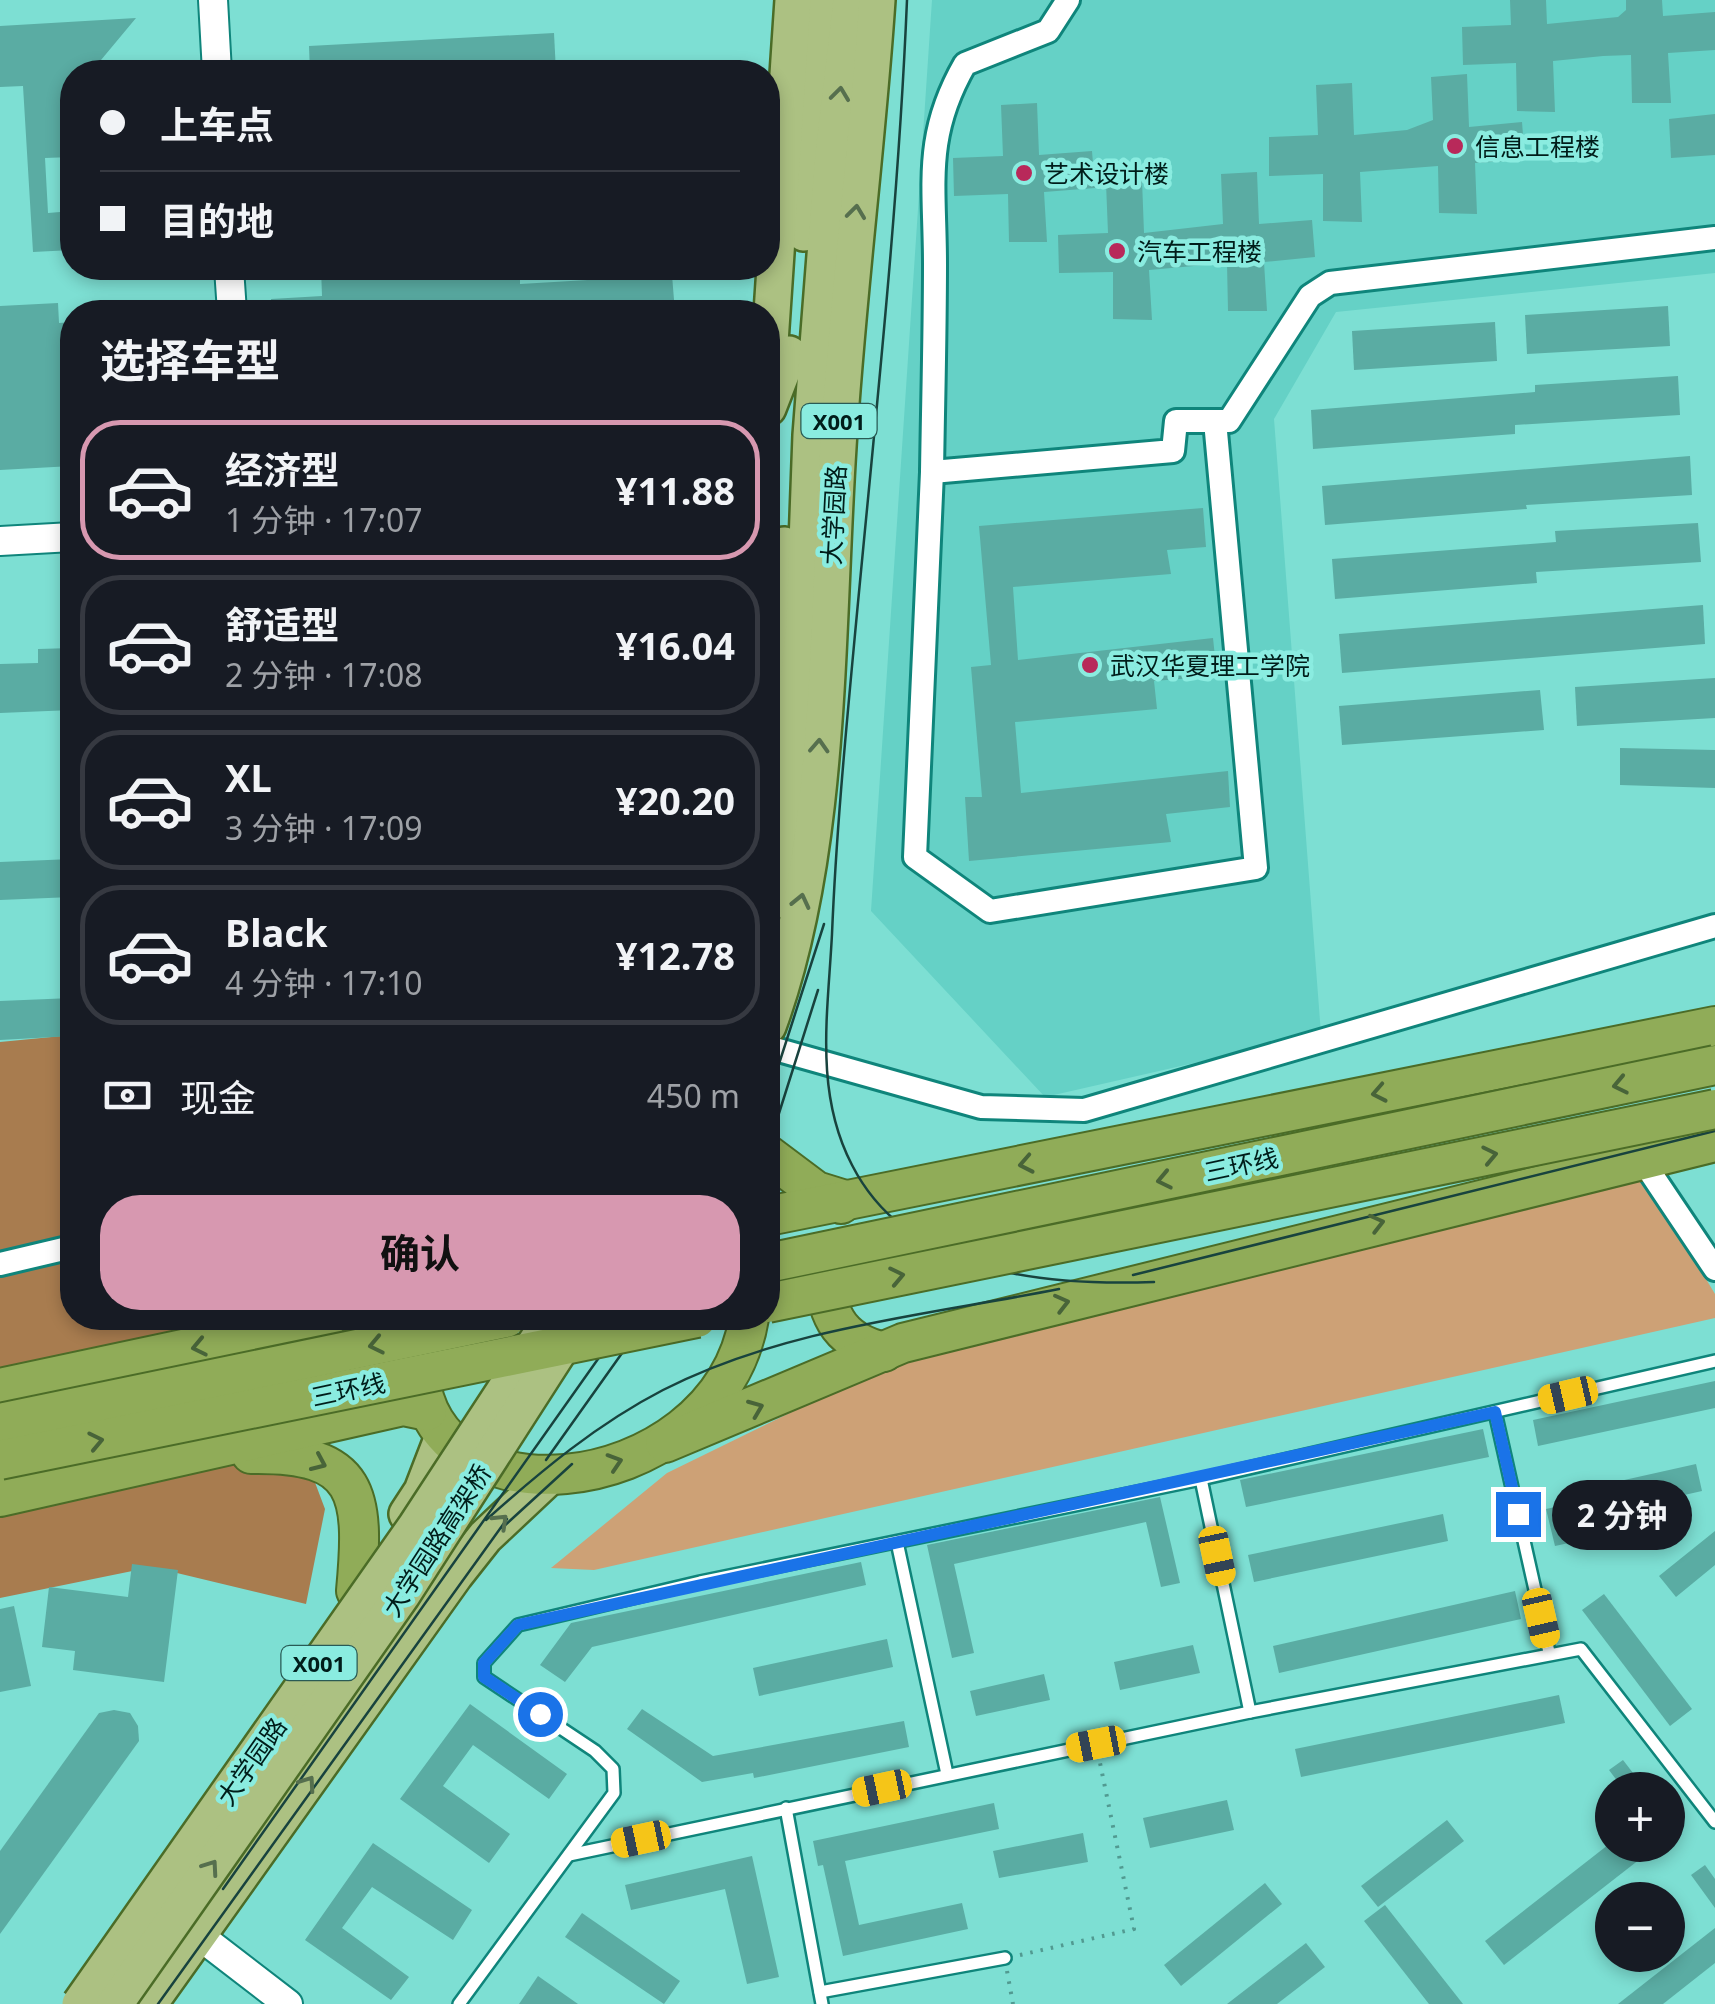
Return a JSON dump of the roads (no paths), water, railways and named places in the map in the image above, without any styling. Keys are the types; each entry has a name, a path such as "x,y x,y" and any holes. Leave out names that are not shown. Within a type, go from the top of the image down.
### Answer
{"highway":[{"path":"780,1214 1715,1026"},
{"name":"三环线","path":"780,1260 1715,1065"},
{"name":"三环线","path":"780,1301 1715,1109"},
{"path":"0,1497 404,1406 436,1422 473,1455 505,1470 551,1476 584,1472 665,1443 904,1343 1640,1157 1715,1142"},
{"path":"780,1164 816,1190 845,1200"},
{"path":"845,1200 819,1232 828,1302 834,1321 858,1346 884,1352"},
{"path":"0,1388 272,1330"},
{"path":"421,1330 421,1396 436,1422"},
{"name":"三环线","path":"0,1423 448,1330"},
{"name":"三环线","path":"0,1460 637,1330"},
{"path":"665,1443 716,1397 736,1368 746,1330"},
{"path":"188,1455 313,1456 332,1467 348,1482 357,1504 362,1532 356,1591"}],"main road":[{"path":"780,186 792,0"},
{"name":"大学园路","path":"780,647 809,334 820,0"},
{"path":"809,334 850,0"},
{"name":"大学园路","path":"780,994 814,843 848,276 877,0"},
{"path":"780,386 848,276"},
{"path":"780,851 804,624 801,435"},
{"name":"大学园路","path":"80,2004 416,1526 544,1330"},
{"name":"大学园路高架桥","path":"115,2004 402,1595 572,1330"},
{"name":"大学园路","path":"68,2004 422,1491 436,1422"},
{"name":"X001","path":"149,2004 485,1536 551,1476"}],"street":[{"path":"212,0 216,60"},
{"path":"1068,0 1048,30 965,64 940,114 930,163 935,261 932,472 915,857 990,911 1256,868 1214,421"},
{"path":"932,472 1173,451 1176,421 1229,421 1310,296 1330,282 1355,276 1715,238"},
{"path":"0,542 60,539"},
{"path":"780,1050 981,1107 1084,1110 1715,926"},
{"path":"1640,1157 1715,1270"},
{"path":"0,1264 60,1250"},
{"path":"158,1874 196,1934 288,2004"}],"lane":[{"path":"459,2004 614,1793 613,1769 595,1751 484,1677 484,1663 518,1625 1200,1478 1715,1361"},
{"path":"1495,1412 1549,1652"},
{"path":"1200,1478 1250,1712"},
{"path":"897,1542 946,1774"},
{"path":"569,1854 1250,1712 1549,1652 1581,1649 1715,1822"},
{"path":"786,1808 821,1998 1004,1958"}],"tram line":[{"path":"907,0 892,242 836,861 826,1052 832,1109 852,1165 877,1202 907,1230 943,1251 1025,1276 1154,1282"},
{"path":"780,1061 824,924"},
{"path":"780,1110 818,990"},
{"path":"1133,1275 1715,1131"},
{"path":"486,1520 592,1433 663,1390 709,1369 857,1326 1059,1289"},
{"path":"223,1889 619,1330"},
{"path":"546,1460 638,1330"},
{"path":"502,1528 572,1464"},
{"path":"158,2004 507,1519"}],"place":[{"name":"信息工程楼","path":"1455,146"},
{"name":"艺术设计楼","path":"1024,173"},
{"name":"汽车工程楼","path":"1117,251"},
{"name":"武汉华夏理工学院","path":"1090,665"}]}
